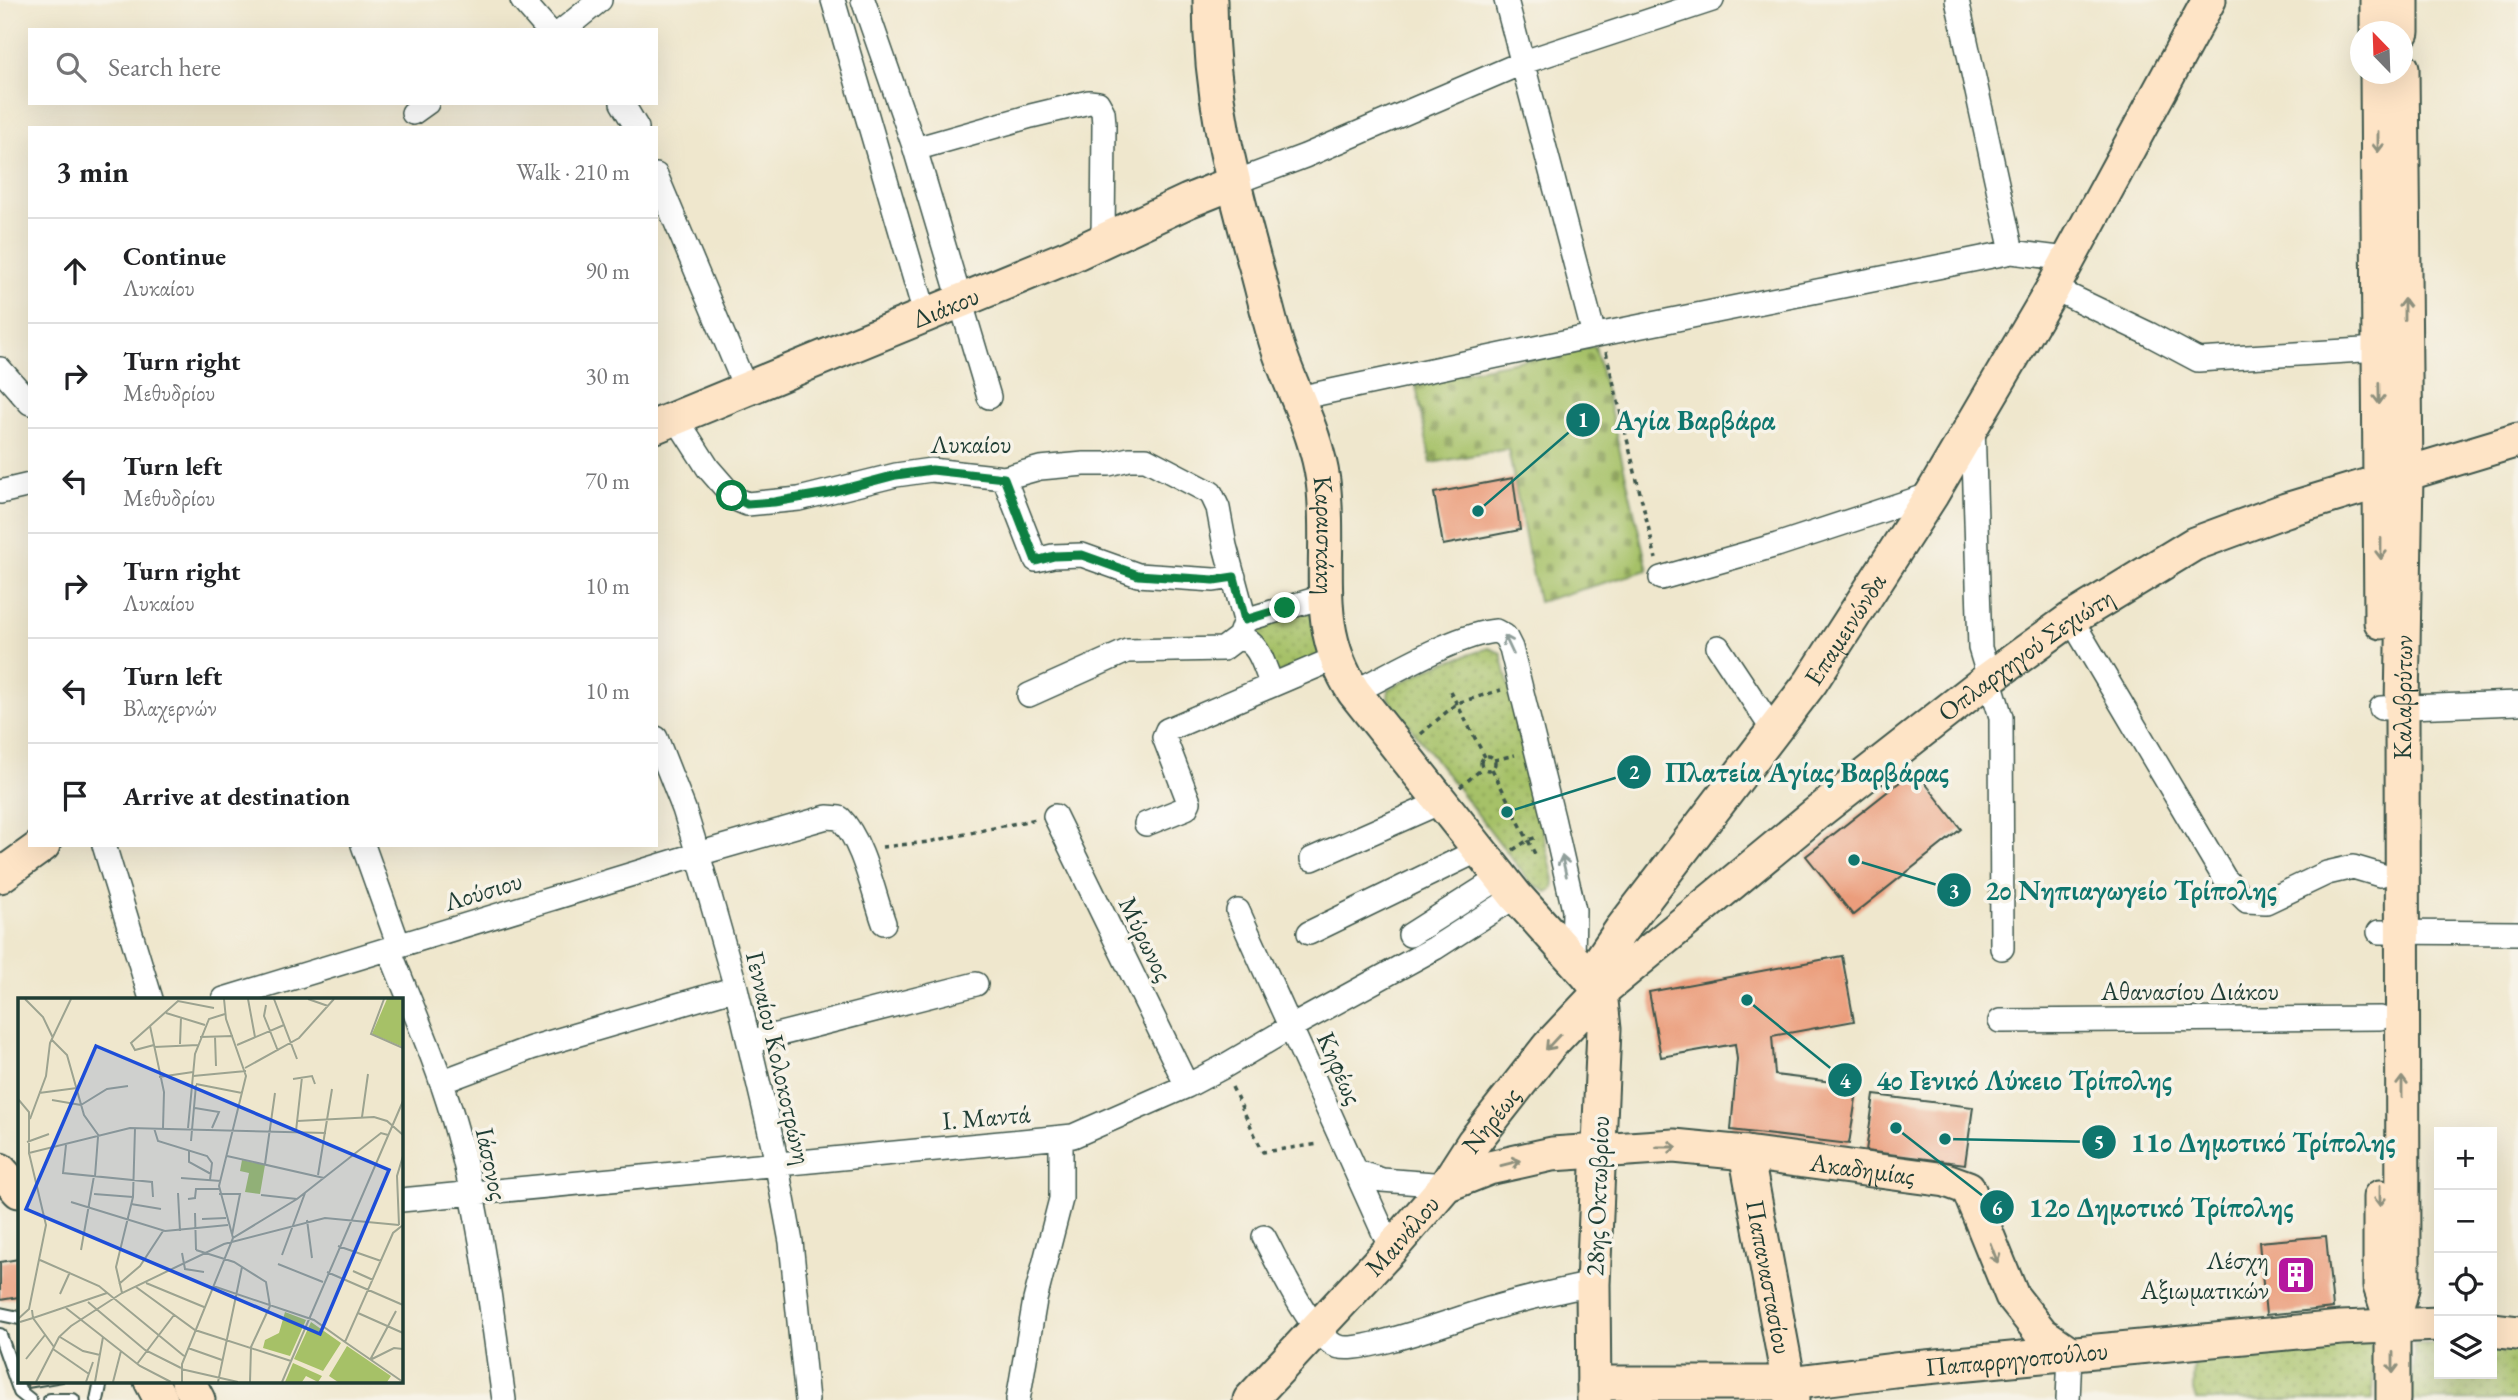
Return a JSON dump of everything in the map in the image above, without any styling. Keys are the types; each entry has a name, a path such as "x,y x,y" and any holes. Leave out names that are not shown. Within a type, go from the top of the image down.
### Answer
{"main road":[{"name":"Καραισκάκη","path":"1210,0 1213,82 1226,158 1279,351 1316,449 1323,478 1326,512 1326,596 1330,641 1336,658 1354,692 1441,802 1497,872 1579,965"},
{"name":"Επαμεινώνδα","path":"1579,965 1620,930 1811,682 1932,494 1973,425 2060,274 2209,0"},
{"path":"2377,0 2377,21"},
{"path":"2402,0 2402,21"},
{"name":"Καλαβρύτων","path":"2377,84 2379,349 2393,478"},
{"name":"Καλαβρύτων","path":"2393,1400 2393,1325 2403,1284 2390,932 2393,478 2403,84"},
{"name":"Διάκου","path":"666,422 926,317 1233,183"},
{"name":"Οπλαρχηγού Σεχιώτη","path":"1579,965 1817,813 1988,679 2071,619 2194,544 2286,510 2518,440"},
{"name":"Καλαβρύτων","path":"2392,707 2381,875 2390,932 2380,1018 2379,1286 2393,1325"},
{"path":"0,876 40,847"},
{"name":"28ης Οκτωβρίου","path":"1579,965 1604,1029 1593,1284 1594,1391"},
{"name":"Νηρέως","path":"1446,1185 1473,1143 1549,1046 1579,965"},
{"name":"Ακαδημίας","path":"1599,1151 1674,1146 1746,1153 1947,1180 1968,1188 2012,1296 2042,1334 2070,1353"},
{"name":"Μαινάλου","path":"1250,1400 1391,1249 1446,1185 1489,1168 1520,1160 1552,1154 1599,1151"},
{"name":"Παπαναστασίου","path":"1746,1153 1790,1391"},
{"path":"0,1170 18,1190"},
{"name":"Παπαρρηγοπούλου","path":"1594,1391 1790,1391 2070,1353 2393,1325 2434,1324"},
{"path":"2497,1331 2518,1333"},
{"path":"152,1382 161,1400"},
{"path":"189,1382 198,1400"}],"street":[{"path":"522,0 546,28 600,0"},
{"path":"833,0 926,317"},
{"path":"863,0 915,149 989,397"},
{"path":"1507,0 1598,334"},
{"path":"1233,183 1305,156 1524,62 1712,0"},
{"path":"1957,0 2012,252"},
{"path":"915,149 1043,113 1089,102 1098,103 1103,112 1104,124 1103,241"},
{"path":"623,105 636,126"},
{"path":"658,180 746,389"},
{"path":"1298,398 1598,334 2012,252 2060,274 2149,334 2198,360 2379,349"},
{"path":"0,369 28,401"},
{"name":"Λυκαίου","path":"666,422 735,499 747,504 799,499 896,475 932,470 1004,478 1040,468 1109,464 1129,458 1146,459 1211,493 1218,508 1234,577 1242,629"},
{"path":"1973,425 1980,648 2000,717 2002,948"},
{"path":"1004,478 1036,561 1054,556 1082,555 1138,575 1214,580 1234,577"},
{"path":"0,492 28,485"},
{"path":"1661,578 1777,545 1932,494"},
{"path":"1029,695 1127,651 1223,649 1232,645 1242,629 1326,596"},
{"path":"2071,619 2225,879 2247,901 2266,902 2327,873 2353,867 2381,875"},
{"path":"1242,629 1254,645 1272,685"},
{"path":"1354,692 1435,652 1484,633 1502,632 1509,642 1521,685 1557,831 1573,902 1579,965"},
{"path":"1718,647 1773,730"},
{"path":"1146,824 1185,808 1189,802 1164,737 1167,730 1336,658"},
{"path":"2392,707 2518,703"},
{"name":"Γενναίου Κολοκοτρώνη","path":"658,743 684,809 736,988 777,1163 791,1242 807,1400"},
{"path":"1312,859 1441,802"},
{"name":"Μύρωνος","path":"1055,816 1187,1086"},
{"name":"Λούσιου","path":"227,998 827,817 840,818 848,826 856,844"},
{"path":"856,844 884,923"},
{"path":"105,847 151,998"},
{"name":"Ιάσονος","path":"364,847 394,948 458,1135 471,1192 504,1400"},
{"path":"1309,933 1497,872"},
{"path":"1410,935 1497,872"},
{"name":"Ι. Μαντά","path":"402,1200 1061,1138 1083,1133 1187,1086 1435,948 1497,872"},
{"name":"Κηφέως","path":"1238,911 1391,1249"},
{"path":"2390,932 2518,933"},
{"path":"749,1042 976,984"},
{"path":"441,1082 531,1048 736,988"},
{"name":"Αθανασίου Διάκου","path":"2000,1021 2380,1018"},
{"path":"1018,1400 1035,1300 1061,1199 1061,1138"},
{"path":"1357,1172 1382,1180 1446,1185"},
{"path":"1264,1237 1291,1288 1318,1329 1333,1345 1355,1348 1379,1343 1488,1310 1593,1284"},
{"path":"2068,1400 2070,1353"}],"lane":[{"path":"0,1314 18,1318"},
{"path":"0,1335 20,1392 30,1400"},
{"path":"97,1400 101,1382"},
{"path":"50,1400 73,1400"}],"path":[{"path":"1598,334 1661,578"},
{"path":"1401,751 1457,703 1521,685"},
{"path":"1450,691 1485,757"},
{"path":"1485,757 1489,756 1494,760 1492,769 1535,854"},
{"path":"1485,757 1481,762 1482,766 1488,770 1492,769"},
{"path":"856,844 886,847 928,842 1055,816"},
{"path":"1497,872 1528,840 1557,831"},
{"path":"1223,1067 1263,1152 1342,1140"}],"green space":[{"path":"1595,346 1648,570 1538,602 1508,449 1431,463 1415,381"},
{"path":"1306,610 1314,617 1322,656 1275,674 1256,634 1259,628 1293,612"},
{"path":"1489,648 1501,653 1554,879 1553,889 1547,892 1530,882 1388,698 1389,689 1434,666"},
{"path":"2361,1333 2373,1344 2373,1400 2196,1400 2193,1390 2194,1352"},
{"path":"2415,1344 2434,1344 2434,1379 2497,1379 2497,1349 2518,1351 2518,1400 2411,1400"}],"building":[{"path":"1513,478 1520,530 1443,545 1434,493"},
{"path":"1915,770 1961,829 1853,915 1806,856"},
{"path":"1842,956 1854,1021 1772,1036 1775,1075 1858,1085 1849,1144 1731,1130 1737,1059 1735,1044 1661,1057 1649,992"},
{"path":"1874,1095 1973,1107 1965,1164 1866,1151"},
{"name":"Λέσχη Αξιωματικών","path":"2326,1236 2333,1308 2266,1315 2259,1242"},
{"path":"18,1259 18,1297 0,1300 0,1262"},
{"path":"26,1382 63,1382 28,1388"}],"place":[{"name":"Αγία Βαρβάρα","path":"1478,511"},
{"name":"Πλατεία Αγίας Βαρβάρας","path":"1507,812"},
{"name":"2ο Νηπιαγωγείο Τρίπολης","path":"1854,860"},
{"name":"4ο Γενικό Λύκειο Τρίπολης","path":"1747,1000"},
{"name":"12ο Δημοτικό Τρίπολης","path":"1896,1128"},
{"name":"11ο Δημοτικό Τρίπολης","path":"1945,1139"},
{"name":"Λέσχη Αξιωματικών","path":"2296,1275"}],"route":[{"path":"732,496 738,501 753,505 799,499 896,475 932,470 1004,478 1013,495 1036,561 1054,556 1082,555 1138,575 1214,580 1234,577 1245,620 1285,608"}]}
